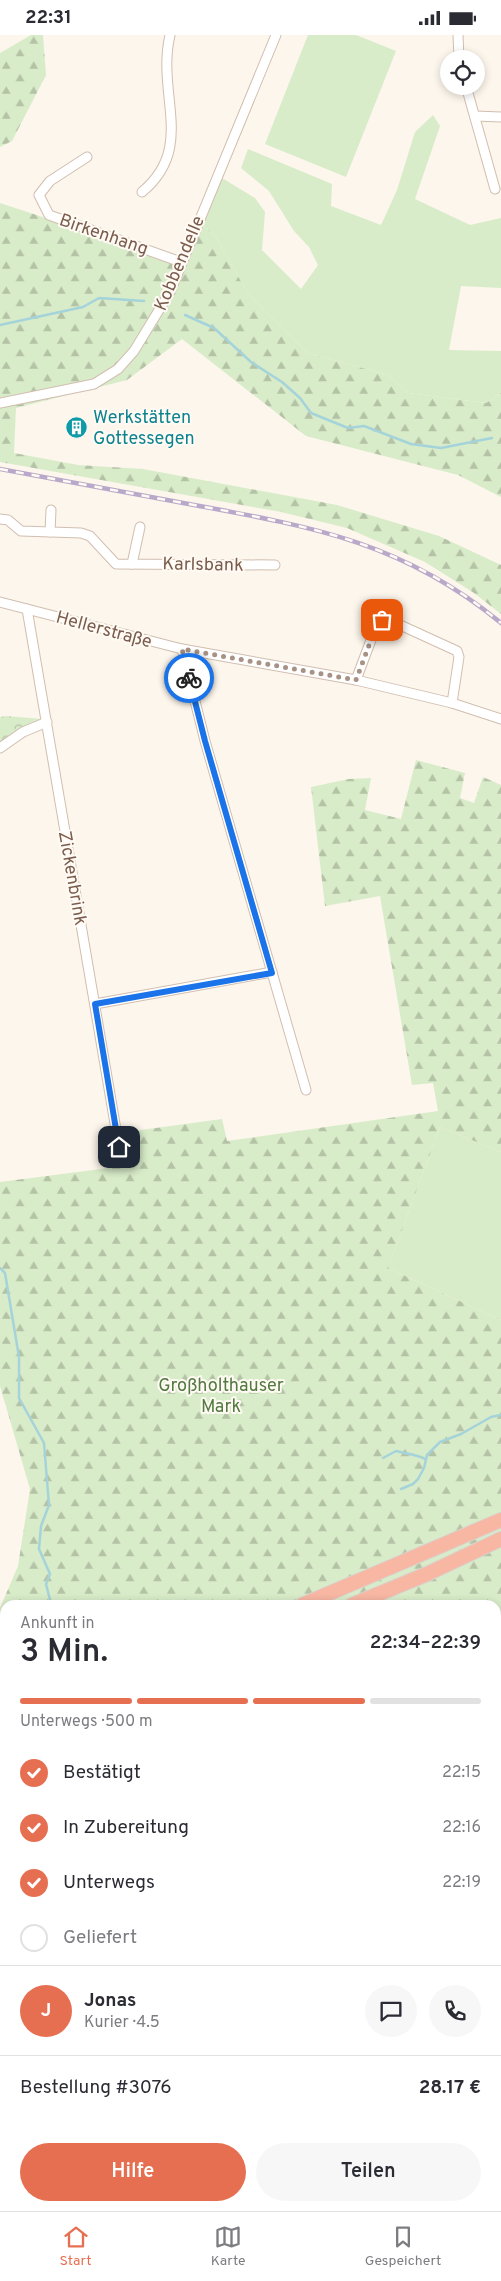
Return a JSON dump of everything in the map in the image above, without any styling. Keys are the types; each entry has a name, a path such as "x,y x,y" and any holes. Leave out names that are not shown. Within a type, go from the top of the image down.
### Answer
{"highway":[{"path":"314,1600 501,1519"},
{"path":"364,1600 501,1539"}],"street":[{"path":"142,192 162,171 173,141 165,68 170,35"},
{"name":"Kobbendelle","path":"0,403 81,388 112,374 134,351 158,315 170,292 276,35"},
{"path":"458,35 459,50"},
{"path":"469,95 495,189"},
{"path":"475,116 501,117"},
{"name":"Birkenhang","path":"87,157 50,181 39,195 49,215 182,262"},
{"path":"50,532 51,510"},
{"name":"Karlsbank","path":"0,519 8,520 21,531 81,533 90,536 116,564 275,565"},
{"path":"132,564 140,527"},
{"name":"Hellerstraße","path":"0,601 182,649 356,680 452,703 501,719"},
{"name":"Zickenbrink","path":"27,609 119,1147"},
{"path":"356,680 377,624 388,619 457,651 459,657 452,703"},
{"path":"182,649 205,741 306,1090"},
{"path":"0,748 23,732 47,722"},
{"path":"95,1004 272,973"}],"green space":[{"path":"31,35 43,35 46,75 12,141 0,147 0,53"},
{"path":"308,35 356,35 396,51 346,177 265,144"},
{"path":"433,115 440,126 415,199 470,225 501,218 501,288 461,286 449,350 501,351 501,393 486,403 408,393 388,375 308,353 248,294 216,237 202,225 222,178 255,198 265,212 262,250 301,289 318,265 309,247 294,231 269,191 241,168 248,149 332,184 331,206 381,225 397,190 415,132"},
{"path":"0,203 185,264 202,225 216,237 248,294 308,353 388,375 408,393 486,403 501,393 501,497 458,475 306,436 182,339 127,380 16,408 14,453 78,465 143,469 337,505 439,536 501,565 501,614 474,593 425,562 347,528 281,512 0,462"},
{"path":"0,717 42,719 42,721 0,744"},
{"name":"Großholthauser Mark","path":"416,760 465,773 460,798 474,803 483,777 501,785 501,1152 440,1127 388,1268 501,1320 501,1600 3,1600 18,1566 30,1489 0,1386 0,1182 132,1165 126,1132 222,1119 227,1141 438,1111 433,1083 412,1085 380,896 325,906 311,787 349,779 371,778 365,810 401,819"},
{"path":"440,1127 501,1152 501,1320 388,1268"}],"waterway":[{"path":"0,325 83,307 99,298 144,301"},
{"path":"185,315 214,328 251,362 282,382 300,398 311,413 348,428 364,426 411,444 441,448 492,438"},
{"path":"0,1268 5,1273 19,1357 19,1398 44,1443 49,1505 41,1526 39,1549 50,1574 46,1584 50,1600"},
{"path":"401,1489 413,1484 418,1479 424,1468 427,1455 440,1442 461,1434 491,1417 501,1415"},
{"path":"383,1458 396,1451 425,1459"}],"railway":[{"path":"0,469 279,521 356,542 393,556 429,574 465,596 501,623"}],"way so far":[{"path":"189,678 182,649 356,680 377,624 382,620"}],"place":[{"name":"Werkstätten Gottessegen","path":"77,427"}],"route":[{"path":"119,1147 95,1004 272,973 205,741 189,678"}]}
